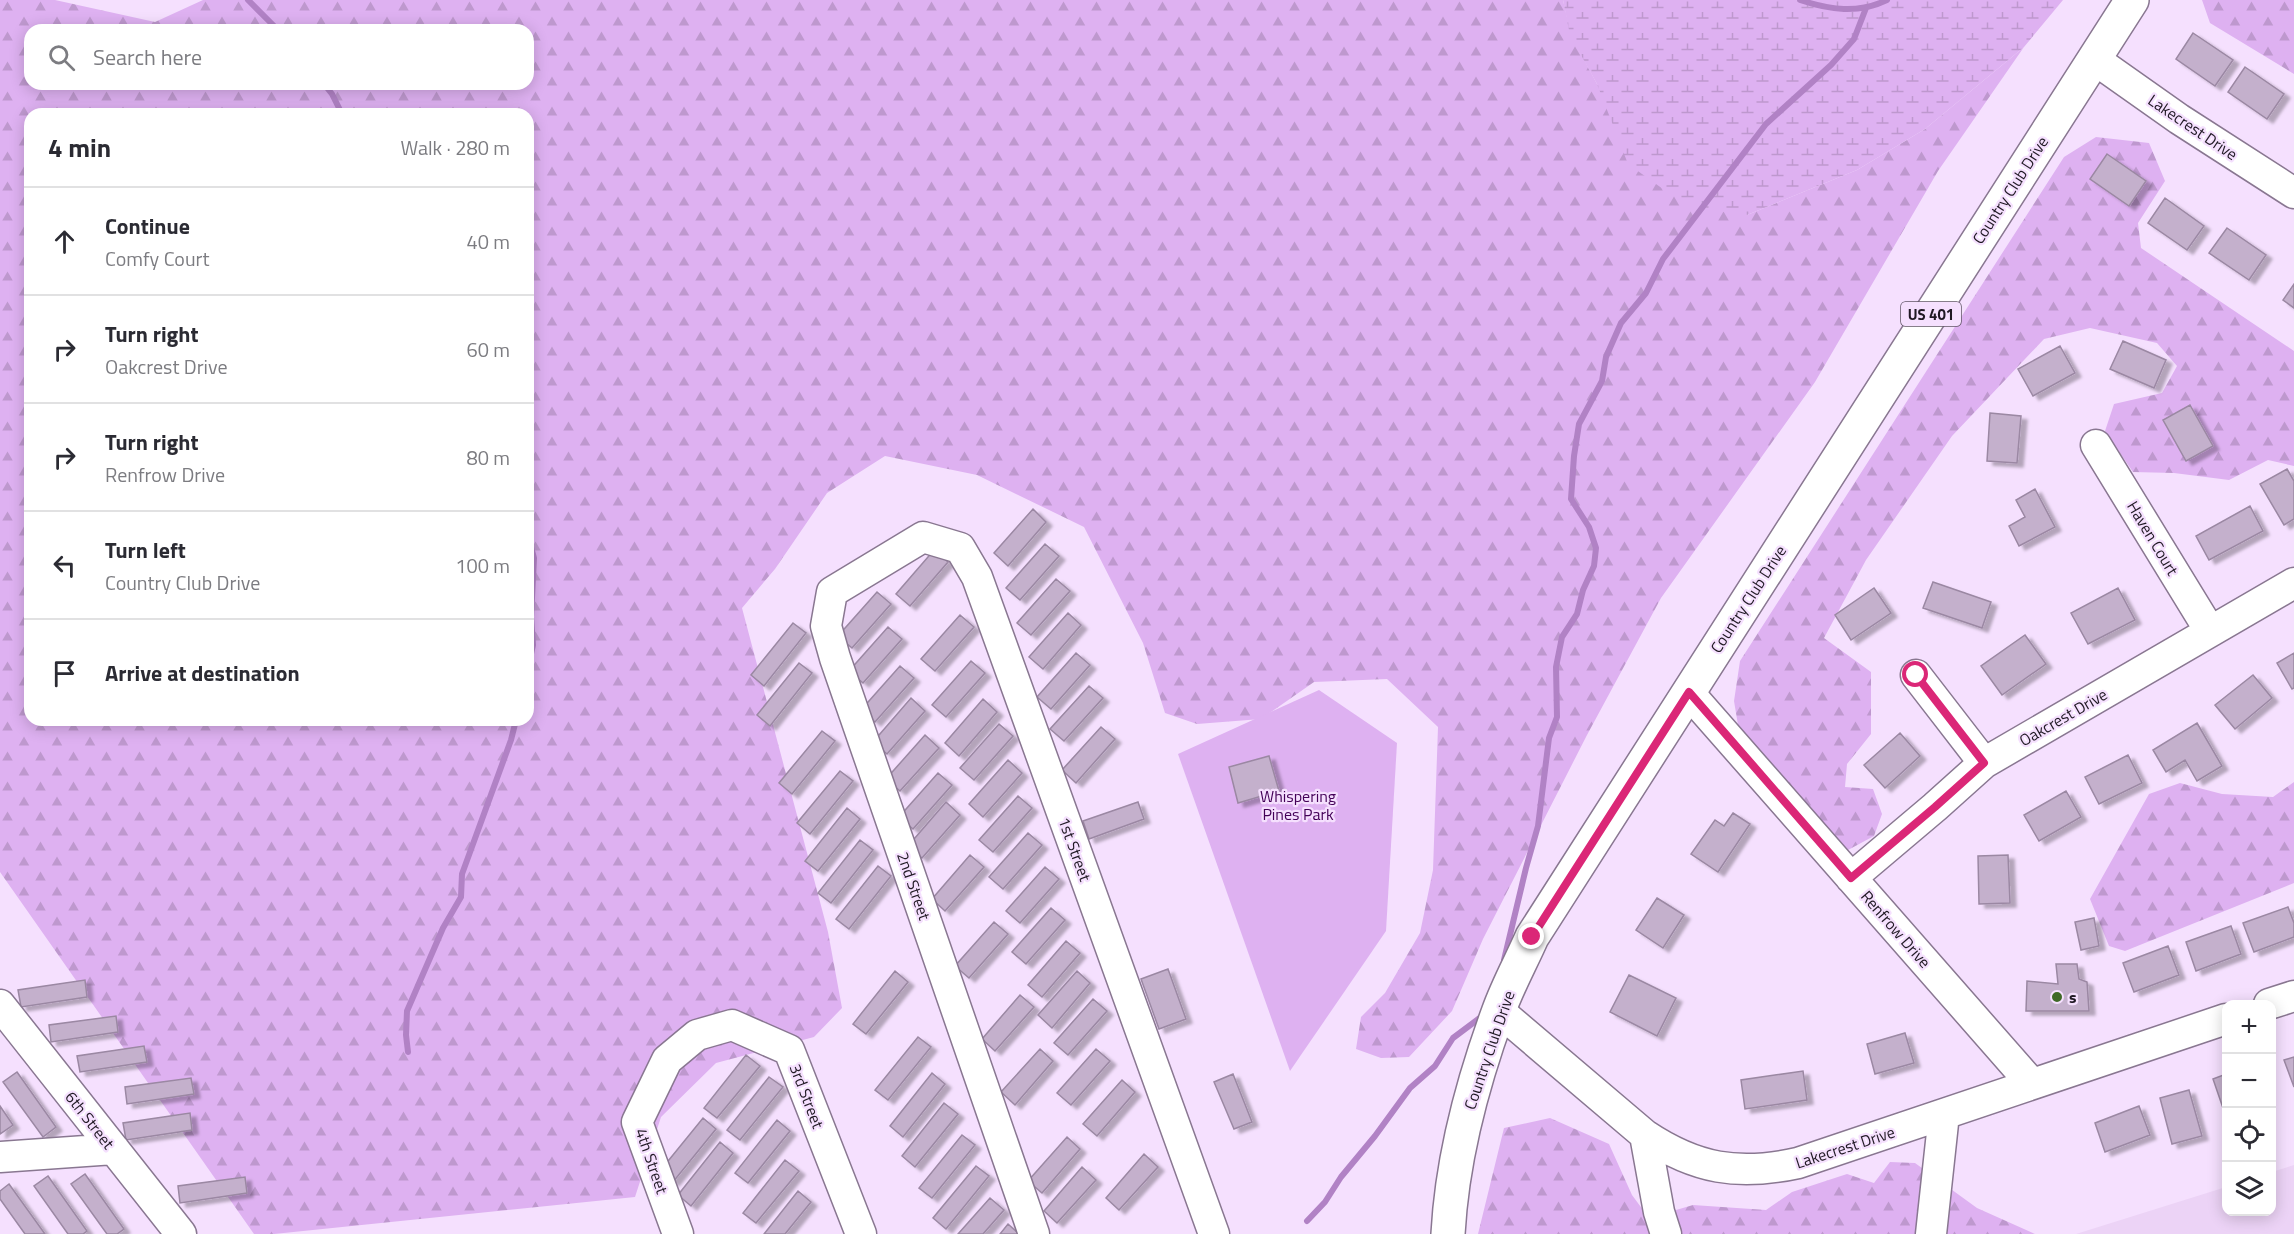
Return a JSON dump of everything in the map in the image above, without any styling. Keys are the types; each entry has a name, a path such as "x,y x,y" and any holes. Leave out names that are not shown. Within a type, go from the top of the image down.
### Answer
{"main road":[{"name":"Country Club Drive","path":"1449,1234 1455,1176 1464,1123 1478,1071 1498,1011 1532,937 2132,0"}],"street":[{"name":"Lakecrest Drive","path":"2094,59 2179,119 2294,193"},
{"name":"Haven Court","path":"2096,445 2210,632"},
{"name":"1st Street","path":"882,562 923,537 960,548 977,577 1214,1234"},
{"name":"2nd Street","path":"882,562 832,592 826,626 835,658 1035,1234"},
{"name":"Oakcrest Drive","path":"1851,878 1984,763 2294,583"},
{"path":"1916,675 1984,763"},
{"name":"Renfrow Drive","path":"1689,692 2032,1084"},
{"path":"2276,1002 2294,996"},
{"name":"6th Street","path":"0,1005 181,1234"},
{"name":"Lakecrest Drive","path":"1498,1011 1645,1135 1667,1150 1692,1161 1718,1168 1745,1170 1772,1169 1798,1163 2222,1020"},
{"name":"3rd Street","path":"697,1035 732,1025 789,1050 861,1234"},
{"name":"4th Street","path":"678,1234 638,1122 667,1060 697,1035"},
{"path":"1931,1234 1944,1114"},
{"path":"1645,1135 1659,1212 1666,1234"},
{"path":"0,1157 114,1149"}],"shaded area":[{"path":"2294,1165 2294,1234 2076,1234 2222,1188 2222,1216 2276,1216 2276,1171"}],"green space":[{"path":"0,0 55,0 155,22 203,0 1563,0 1571,35 1597,84 1747,215 1857,170 1925,129 2024,47 1938,171 1815,382 1661,598 1587,735 1483,939 1452,1011 1409,1057 1381,1058 1356,1049 1361,1017 1385,993 1420,933 1433,870 1438,727 1387,679 1314,682 1261,719 1197,724 1165,713 1143,643 1084,527 977,475 885,456 827,493 775,569 742,608 828,932 842,1008 814,1037 716,1063 661,1117 635,1197 274,1234 254,1234 0,872"},
{"path":"1563,0 2063,0 2024,47 1925,129 1857,170 1747,215 1712,210 1670,194 1628,164 1597,84 1570,35"},
{"path":"2202,0 2294,0 2294,74 2210,23"},
{"path":"2096,137 2149,143 2165,181 2138,223 2141,248 2294,351 2294,466 2268,460 2229,480 2174,473 2133,472 2105,431 2114,404 2162,393 2177,366 2157,343 2090,328 2044,339 1952,436 1866,560 1824,638 1871,672 1871,734 1847,764 1845,787 1873,789 1882,814 1874,836 1848,850 1826,832 1738,725 1734,701 1740,661 2064,157"},
{"name":"Whispering Pines Park","path":"1319,690 1397,743 1386,931 1290,1071 1178,754"},
{"path":"2294,782 2294,883 2125,951 2109,946 2090,899 2149,794 2180,783 2222,794 2273,797"},
{"path":"1550,1118 1609,1144 1632,1195 1649,1218 1693,1205 1766,1210 1792,1192 1847,1174 1874,1183 1890,1162 1915,1163 1977,1208 2035,1234 1478,1234 1504,1128"}],"building":[{"path":"2193,33 2233,60 2215,86 2176,59"},
{"path":"2245,67 2284,94 2267,119 2228,92"},
{"path":"2107,154 2146,181 2129,206 2090,179"},
{"path":"2165,198 2204,226 2187,250 2148,223"},
{"path":"2227,228 2266,255 2249,280 2209,253"},
{"path":"2294,284 2294,308 2283,300"},
{"path":"2123,341 2166,360 2154,388 2110,369"},
{"path":"2060,346 2075,373 2033,396 2018,369"},
{"path":"2190,405 2213,446 2186,461 2163,420"},
{"path":"1990,413 2021,416 2017,463 1987,461"},
{"path":"2287,469 2294,481 2294,519 2284,525 2260,484"},
{"path":"2035,489 2055,527 2019,546 2009,526 2025,517 2016,500"},
{"path":"2250,506 2263,531 2209,560 2196,536"},
{"path":"1033,509 1046,522 1008,566 994,553"},
{"path":"1045,544 1059,556 1020,600 1006,588"},
{"path":"934,550 948,562 910,606 896,594"},
{"path":"1056,579 1070,591 1031,635 1017,623"},
{"path":"1933,582 1991,602 1982,628 1923,608"},
{"path":"1874,588 1891,613 1851,640 1835,615"},
{"path":"2118,588 2135,620 2088,644 2071,613"},
{"path":"877,592 891,604 852,648 838,636"},
{"path":"1068,613 1081,625 1043,669 1029,657"},
{"path":"960,615 974,627 935,671 921,659"},
{"path":"793,623 806,633 764,686 751,675"},
{"path":"888,627 902,639 863,683 849,671"},
{"path":"2025,635 2046,664 2002,695 1981,666"},
{"path":"1076,653 1090,665 1051,709 1037,697"},
{"path":"2294,653 2294,688 2292,689 2277,663"},
{"path":"971,661 985,673 946,717 932,705"},
{"path":"799,663 812,673 770,726 757,715"},
{"path":"900,666 914,678 875,722 861,710"},
{"path":"2253,675 2272,698 2235,729 2215,705"},
{"path":"1089,686 1103,698 1064,741 1050,729"},
{"path":"911,698 925,711 887,754 873,742"},
{"path":"983,699 997,712 959,756 945,743"},
{"path":"2197,723 2222,766 2197,781 2185,760 2166,772 2153,750"},
{"path":"999,724 1013,736 974,780 960,768"},
{"path":"1101,727 1115,739 1076,783 1062,770"},
{"path":"822,731 835,741 792,794 779,783"},
{"path":"1900,733 1920,756 1885,788 1864,765"},
{"path":"925,735 939,748 900,791 886,779"},
{"path":"2128,755 2142,783 2099,804 2085,777"},
{"path":"1269,756 1279,791 1238,803 1229,767"},
{"path":"1008,760 1022,773 983,817 969,804"},
{"path":"840,771 853,781 810,834 797,823"},
{"path":"938,773 952,785 913,829 899,817"},
{"path":"2066,791 2081,817 2039,841 2024,815"},
{"path":"1018,796 1032,808 993,852 979,840"},
{"path":"946,802 960,815 922,858 908,846"},
{"path":"1138,802 1144,819 1089,839 1083,821"},
{"path":"847,808 860,819 818,871 805,861"},
{"path":"1733,813 1750,824 1718,872 1691,854 1715,820 1724,826"},
{"path":"1028,833 1042,845 1003,889 989,877"},
{"path":"860,840 873,850 831,903 818,893"},
{"path":"970,855 984,867 945,911 932,899"},
{"path":"2008,855 2010,903 1979,904 1978,856"},
{"path":"878,866 891,876 849,929 836,919"},
{"path":"1045,867 1059,879 1020,923 1006,911"},
{"path":"1657,898 1684,915 1663,948 1636,930"},
{"path":"2288,907 2294,923 2294,937 2254,952 2243,923"},
{"path":"1051,908 1065,920 1026,964 1012,952"},
{"path":"2094,918 2099,946 2081,950 2075,922"},
{"path":"994,922 1008,934 969,978 955,966"},
{"path":"2231,926 2241,954 2196,971 2186,942"},
{"path":"1066,941 1080,953 1042,997 1028,985"},
{"path":"2168,946 2179,975 2134,992 2123,963"},
{"name":"s","path":"2056,964 2077,964 2079,979 2087,982 2089,1011 2026,1011 2027,981 2058,984"},
{"path":"1168,969 1186,1019 1159,1029 1141,979"},
{"path":"895,971 908,982 866,1034 853,1024"},
{"path":"1077,971 1090,983 1052,1028 1038,1015"},
{"path":"1629,975 1676,998 1657,1036 1610,1012"},
{"path":"85,980 87,997 21,1007 18,990"},
{"path":"1020,995 1034,1007 995,1051 982,1039"},
{"path":"1093,999 1107,1011 1068,1055 1054,1043"},
{"path":"116,1016 118,1032 51,1042 49,1025"},
{"path":"1905,1033 1914,1063 1875,1074 1867,1044"},
{"path":"918,1037 931,1047 888,1100 875,1090"},
{"path":"144,1046 147,1062 80,1072 77,1056"},
{"path":"1040,1049 1053,1061 1015,1105 1001,1092"},
{"path":"1096,1049 1110,1061 1071,1105 1057,1093"},
{"path":"746,1055 760,1066 717,1118 704,1108"},
{"path":"2294,1057 2294,1087 2284,1060"},
{"path":"1803,1071 1807,1100 1745,1109 1741,1080"},
{"path":"17,1072 56,1127 43,1137 3,1082"},
{"path":"932,1073 945,1084 903,1137 890,1126"},
{"path":"1233,1074 1252,1122 1234,1129 1214,1082"},
{"path":"2222,1076 2222,1105 2213,1079"},
{"path":"769,1077 783,1087 740,1140 727,1130"},
{"path":"191,1078 194,1094 127,1104 125,1087"},
{"path":"1122,1080 1135,1092 1097,1136 1083,1124"},
{"path":"2189,1090 2202,1136 2172,1144 2160,1098"},
{"path":"944,1103 958,1114 915,1167 902,1156"},
{"path":"0,1106 13,1125 0,1134"},
{"path":"2139,1106 2150,1135 2105,1152 2095,1123"},
{"path":"190,1113 192,1130 126,1140 123,1123"},
{"path":"703,1118 716,1129 673,1182 660,1171"},
{"path":"777,1120 790,1131 748,1183 735,1173"},
{"path":"962,1135 975,1145 932,1198 919,1188"},
{"path":"1067,1137 1080,1149 1042,1193 1028,1181"},
{"path":"720,1142 733,1153 691,1206 678,1195"},
{"path":"1144,1154 1158,1167 1119,1210 1106,1198"},
{"path":"785,1160 799,1171 756,1223 743,1213"},
{"path":"976,1166 989,1176 946,1229 933,1218"},
{"path":"1082,1167 1096,1180 1057,1223 1044,1211"},
{"path":"85,1174 124,1229 117,1234 107,1234 71,1184"},
{"path":"48,1176 87,1231 83,1234 68,1234 34,1186"},
{"path":"245,1177 247,1193 180,1203 178,1186"},
{"path":"9,1184 45,1234 25,1234 0,1199 0,1191"},
{"path":"798,1191 811,1202 785,1234 764,1234"},
{"path":"990,1198 1004,1210 983,1234 958,1234"},
{"path":"1008,1224 1019,1234 1000,1234"}],"waterway":[{"path":"248,0 272,24"},
{"path":"1800,0 1844,9 1865,7 1887,0"},
{"path":"1504,960 1538,826 1549,738 1557,717 1556,667 1562,637 1577,614 1583,590 1594,566 1596,548 1589,527 1571,499 1579,424 1602,381 1606,357 1621,323 1646,293 1663,259 1766,124 1831,65 1854,39 1866,8"},
{"path":"329,90 339,108"},
{"path":"408,1052 407,1011 443,928 461,897 462,874 514,726"},
{"path":"1307,1221 1325,1202 1341,1177 1410,1088 1435,1066 1453,1038 1485,1014"}],"place":[{"name":"s","path":"2057,997"}],"route":[{"path":"1532,937 1689,692 1851,878 1984,763 1916,675"}]}
